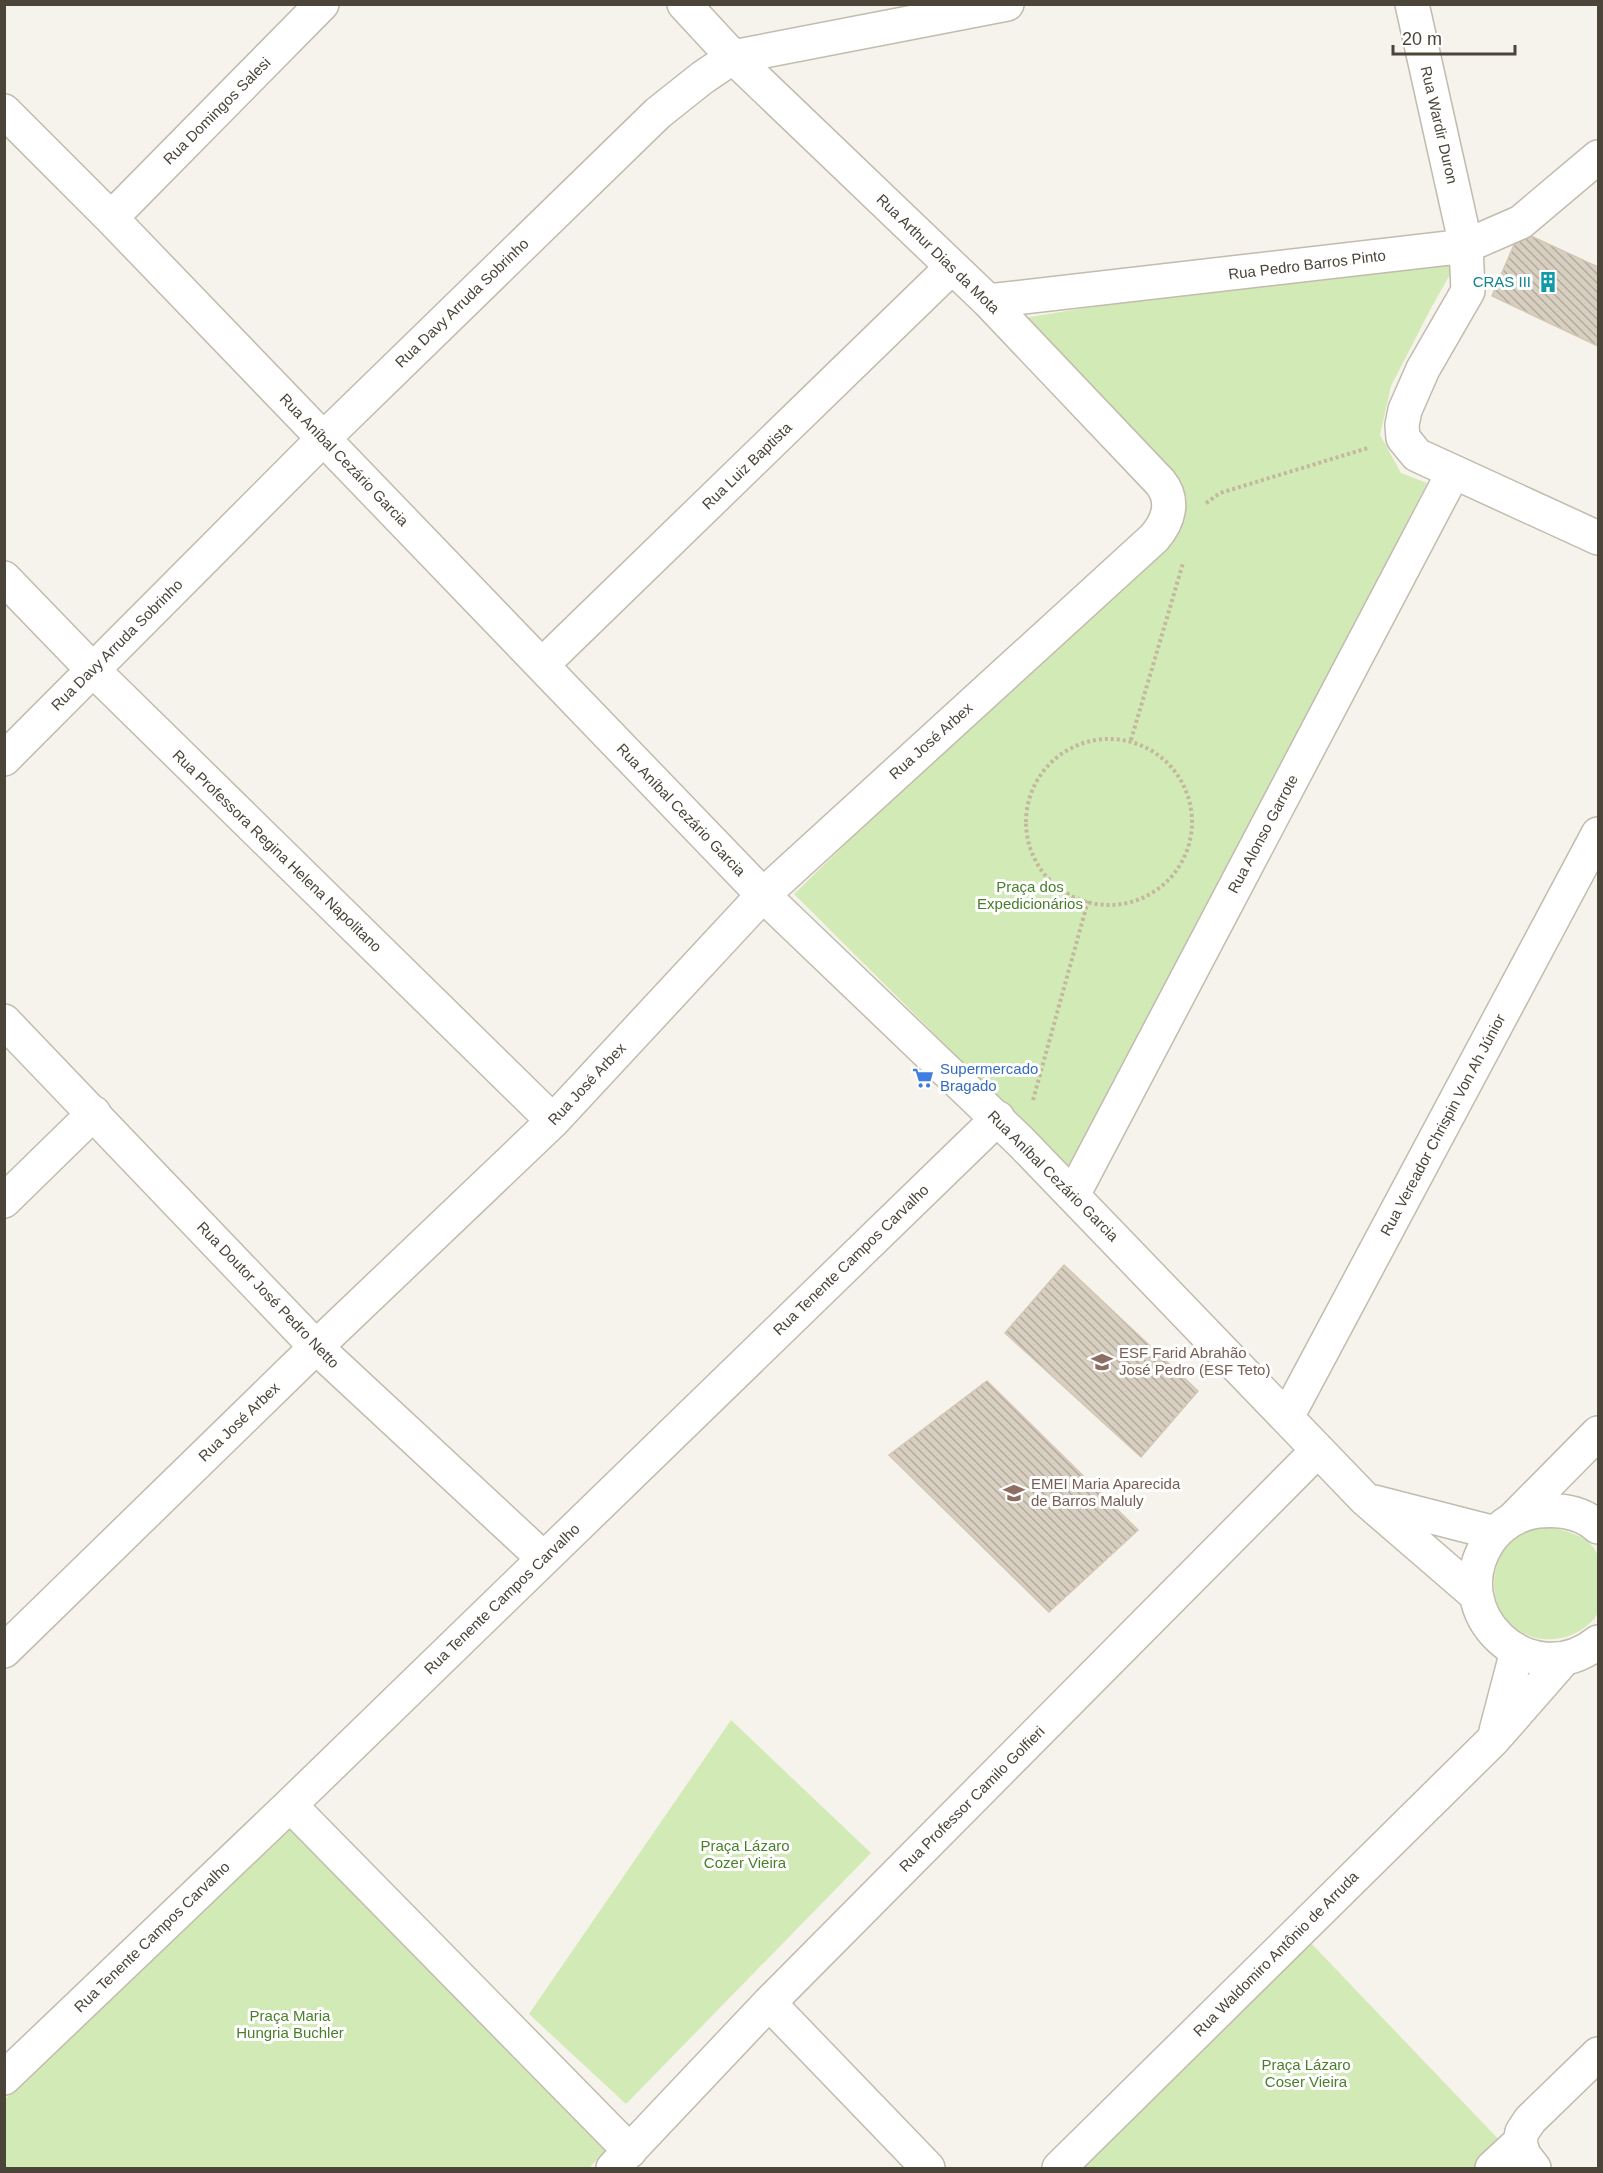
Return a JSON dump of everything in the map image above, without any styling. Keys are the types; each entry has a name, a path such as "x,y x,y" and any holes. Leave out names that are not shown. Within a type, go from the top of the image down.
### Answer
{"street":[{"name":"Rua Domingos Salesi","path":"111,218 322,4"},
{"name":"Rua Arthur Dias da Mota","path":"684,4 733,57 988,301 1160,482 1169,498 1167,516"},
{"name":"Rua Davy Arruda Sobrinho","path":"4,759 322,439 658,113 702,78 733,57 1007,4"},
{"name":"Rua Wardir Duron","path":"1412,4 1466,246"},
{"name":"Rua Aníbal Cezário Garcia","path":"4,111 111,218 763,895 998,1118 1366,1500 1476,1595"},
{"name":"Rua Pedro Barros Pinto","path":"988,301 1466,246 1521,222 1599,157"},
{"path":"1466,246 1468,291 1423,369 1405,410 1402,425 1410,446 1453,473 1599,538"},
{"name":"Rua Luiz Baptista","path":"542,665 952,267"},
{"name":"Rua Alonso Garrote","path":"1073,1195 1453,473"},
{"name":"Rua José Arbex","path":"4,1651 316,1347 553,1121 763,895 1154,538 1162,529 1167,516"},
{"name":"Rua Professora Regina Helena Napolitano","path":"4,578 92,669 553,1121"},
{"name":"Rua Vereador Chrispin Von Ah Júnior","path":"1287,1417 1599,834"},
{"name":"Rua Doutor José Pedro Netto","path":"4,1021 316,1347 543,1558"},
{"path":"4,1201 94,1113"},
{"name":"Rua Tenente Campos Carvalho","path":"4,2078 290,1805 998,1118"},
{"path":"1599,1433 1503,1526 1483,1552 1476,1573 1476,1595 1483,1618 1497,1637 1516,1652 1540,1659 1564,1659 1588,1650 1599,1642"},
{"name":"Rua Professor Camilo Golfieri","path":"621,2160 769,2003 1318,1450"},
{"path":"1366,1500 1503,1526 1531,1511 1553,1509 1597,1520"},
{"path":"1494,1739 1516,1652"},
{"name":"Rua Waldomiro Antônio de Arruda","path":"1059,2169 1494,1739 1564,1659"},
{"path":"290,1805 621,2160"},
{"path":"769,2003 928,2169"},
{"path":"1492,2169 1527,2155 1522,2132 1530,2120 1599,2054"}],"path":[{"path":"1204,505 1220,493 1410,446"},
{"path":"1131,740 1185,558"},
{"path":"1112,738 1131,740 1149,748 1166,760 1189,796 1193,830 1185,858 1163,886 1142,900 1118,906 1099,906 1088,901 1059,890 1043,874 1033,855 1028,845 1025,818 1031,790 1040,773 1064,750 1079,743 1112,738"},
{"path":"1021,1142 1088,901"}],"green space":[{"name":"Praça dos Expedicionários","path":"1466,246 1391,386 1380,435 1401,473 1427,483 1074,1173 794,894 1176,523 1012,320"},
{"path":"1541,1527 1566,1531 1583,1538 1595,1549 1599,1560 1599,1605 1596,1616 1575,1633 1555,1639 1535,1638 1517,1629 1501,1611 1494,1587 1498,1562 1504,1550 1524,1533"},
{"name":"Praça Lázaro Cozer Vieira","path":"731,1720 871,1853 626,2104 529,2014"},
{"name":"Praça Maria Hungria Buchler","path":"292,1822 610,2147 589,2168 5,2168 5,2099"},
{"name":"Praça Lázaro Coser Vieira","path":"1308,1940 1526,2168 1080,2168"}],"building":[{"name":"CRAS III","path":"1520,231 1598,267 1598,346 1492,296"},
{"name":"ESF Farid Abrahão José Pedro (ESF Teto)","path":"1064,1265 1198,1391 1141,1457 1005,1333"},
{"name":"EMEI Maria Aparecida de Barros Maluly","path":"987,1381 1138,1530 1049,1612 889,1455"}],"place":[{"name":"CRAS III","path":"1548,282"},
{"name":"Supermercado Bragado","path":"923,1078"},
{"name":"ESF Farid Abrahão José Pedro (ESF Teto)","path":"1102,1362"},
{"name":"EMEI Maria Aparecida de Barros Maluly","path":"1014,1493"}]}
